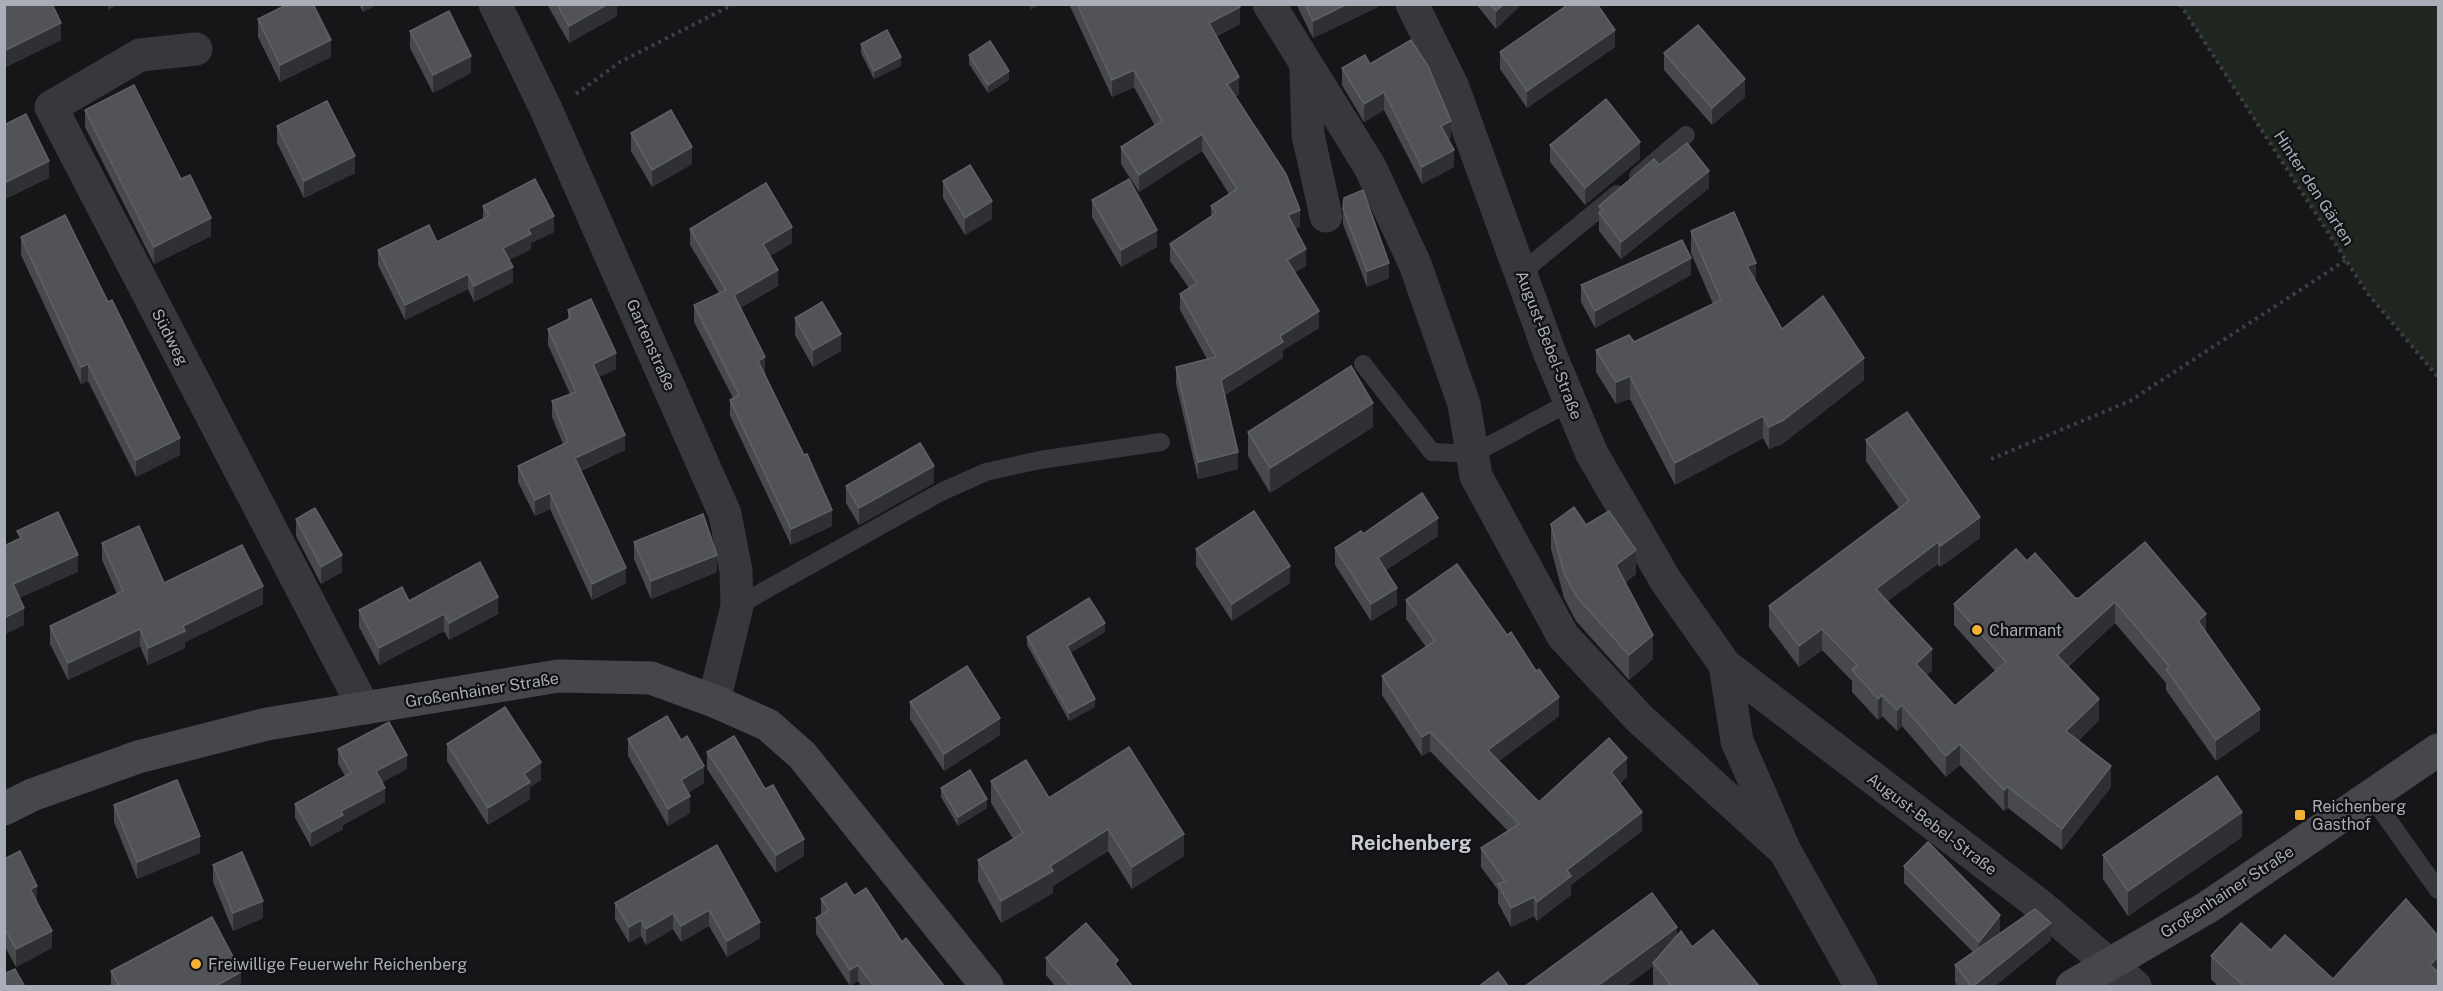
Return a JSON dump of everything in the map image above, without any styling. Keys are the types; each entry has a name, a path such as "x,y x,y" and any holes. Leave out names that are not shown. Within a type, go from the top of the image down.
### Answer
{"street":[{"name":"Gartenstraße","path":"495,4 545,107 724,514 736,571 737,606 714,701"},
{"name":"August-Bebel-Straße","path":"1269,4 1370,167 1414,264 1464,404 1476,476 1563,636 1639,718 1785,851"},
{"name":"August-Bebel-Straße","path":"1412,4 1452,85 1521,273 1592,454 1666,581 1725,665 2042,907 2135,987"},
{"name":"Südweg","path":"196,49 140,54 51,107 364,708"},
{"name":"August-Bebel-Straße","path":"1306,67 1308,135 1326,216"},
{"name":"August-Bebel-Straße","path":"1725,665 1737,741 1785,851 1861,987"},
{"name":"Großenhainer Straße","path":"4,809 32,795 138,756 267,724 558,676 651,678 714,701 768,725 802,755 987,987"},
{"name":"Großenhainer Straße","path":"2072,987 2208,907 2439,750"}],"lane":[{"path":"1521,273 1686,135"},
{"path":"1363,364 1432,452 1473,454 1570,402"},
{"path":"737,606 941,492 986,472 1040,460 1161,442"},
{"path":"2371,796 2439,890"}],"path":[{"path":"545,107 574,95 620,62 734,4"},
{"name":"Hinter den Gärten","path":"2180,4 2368,294 2439,377"},
{"path":"1991,459 2130,401 2346,261"}],"shaded area":[{"path":"2180,5 2438,5 2438,377 2368,294"}],"building":[{"path":"4,4 52,4 61,23 6,50 4,47"},
{"path":"288,4 313,4 331,40 280,65 258,19"},
{"path":"557,4 608,4 569,26"},
{"path":"1077,4 1238,4 1240,7 1209,23 1239,77 1227,84 1286,174 1300,210 1288,215 1306,249 1287,260 1319,311 1280,336 1283,342 1221,380 1238,452 1198,462 1176,367 1216,357 1180,294 1197,283 1170,244 1216,213 1211,206 1237,189 1202,134 1139,175 1121,147 1162,121 1134,70 1112,80"},
{"path":"1305,4 1347,4 1313,21"},
{"path":"1490,4 1504,4 1496,11"},
{"path":"1569,4 1597,4 1615,30 1527,91 1500,52"},
{"path":"449,11 471,56 433,75 410,31"},
{"path":"1698,25 1745,79 1712,108 1664,53"},
{"path":"887,30 901,57 874,71 861,44"},
{"path":"1411,40 1428,66 1451,121 1441,126 1454,150 1422,167 1384,92 1364,104 1342,68 1365,55 1370,64"},
{"path":"990,41 1009,71 988,85 969,55"},
{"path":"134,85 181,179 190,175 211,218 154,247 85,110"},
{"path":"1606,99 1640,142 1585,188 1550,145"},
{"path":"327,101 355,156 304,181 277,126"},
{"path":"671,110 692,147 652,170 631,133"},
{"path":"26,114 49,161 4,183 4,125"},
{"path":"1687,143 1709,171 1621,242 1599,213 1603,210 1599,206 1654,159 1659,165"},
{"path":"970,165 992,201 965,218 943,181"},
{"path":"535,179 554,216 528,229 531,234 503,248 513,267 474,286 468,274 405,305 378,250 429,225 437,242 489,216 483,206"},
{"path":"1129,179 1157,230 1121,250 1092,200"},
{"path":"766,183 792,227 763,244 778,270 734,295 765,357 758,361 804,455 807,454 832,510 791,529 730,400 739,395 694,305 726,290 690,229"},
{"path":"1363,190 1389,263 1367,271 1343,209 1344,198"},
{"path":"1734,212 1756,263 1747,266 1782,329 1823,296 1864,358 1782,421 1769,427 1763,416 1675,463 1630,376 1616,382 1596,350 1629,335 1634,342 1721,300 1691,231"},
{"path":"65,215 108,302 112,300 180,438 136,460 88,364 81,367 21,237"},
{"path":"1682,240 1691,258 1595,311 1581,285"},
{"path":"591,299 616,353 593,364 625,435 575,458 626,568 592,584 550,493 535,500 518,466 568,442 552,401 576,392 548,329 571,318 568,310"},
{"path":"822,302 841,334 813,350 795,318"},
{"path":"1351,366 1373,403 1270,468 1248,432"},
{"path":"1907,412 1980,517 1940,546 1938,542 1876,589 1932,649 1916,664 1955,706 2006,662 1954,604 2016,549 2027,561 2035,553 2075,598 2079,598 2145,542 2206,614 2198,621 2260,709 2216,740 2166,669 2169,666 2115,602 2057,655 2099,699 2066,731 2111,766 2062,829 2008,787 2004,790 1960,744 1946,756 1902,705 1897,710 1882,695 1878,699 1852,670 1857,665 1822,629 1799,646 1769,606 1909,501 1866,440"},
{"path":"920,443 934,466 859,508 846,486"},
{"path":"1422,493 1438,518 1378,558 1397,588 1371,604 1335,548 1361,531 1363,534"},
{"path":"1574,507 1586,525 1609,511 1636,550 1616,565 1653,635 1629,655 1576,596 1564,573 1551,524"},
{"path":"315,508 342,555 321,567 296,519"},
{"path":"1254,511 1290,566 1232,604 1196,549"},
{"path":"58,512 78,555 13,584 24,608 4,618 4,546 21,538 17,531"},
{"path":"703,514 717,555 651,581 634,542"},
{"path":"139,526 164,583 242,545 263,586 183,626 185,631 148,648 140,629 68,663 50,626 123,591 102,543"},
{"path":"480,562 498,597 449,623 444,614 379,648 359,610 402,587 409,601"},
{"path":"1457,564 1507,635 1511,632 1536,671 1539,669 1559,697 1488,750 1539,802 1609,738 1627,758 1611,772 1642,812 1567,870 1571,876 1537,902 1534,897 1511,908 1498,884 1505,881 1481,848 1519,824 1430,732 1422,737 1382,676 1435,641 1406,600"},
{"path":"1089,598 1105,623 1067,646 1095,699 1069,713 1027,637"},
{"path":"967,666 1000,718 944,754 910,702"},
{"path":"505,707 541,762 524,774 530,782 488,808 447,744"},
{"path":"667,716 681,740 687,736 704,766 681,780 690,796 668,809 628,739"},
{"path":"389,722 407,755 376,771 385,788 341,811 343,815 311,832 295,804 351,773 338,749"},
{"path":"734,736 765,789 773,785 804,839 776,855 707,752"},
{"path":"1129,747 1184,834 1132,867 1108,829 1050,866 1053,871 1001,901 978,860 1023,833 991,781 1026,760 1049,798"},
{"path":"970,770 987,799 958,817 941,788"},
{"path":"2217,776 2242,812 2128,891 2103,855"},
{"path":"177,780 200,836 137,862 114,805"},
{"path":"1928,842 2000,915 1979,942 1904,866"},
{"path":"717,845 760,922 727,941 709,910 681,926 673,913 646,929 641,920 629,927 615,903"},
{"path":"20,851 37,886 30,889 52,931 16,949 4,927 4,859"},
{"path":"242,852 263,901 233,913 213,865"},
{"path":"846,883 854,896 866,888 902,942 906,938 945,987 875,987 858,965 850,970 816,918 829,910 821,899"},
{"path":"1652,893 1677,927 1596,987 1524,987"},
{"path":"2406,899 2439,937 2439,955 2430,965 2439,973 2439,987 2245,987 2211,956 2241,923 2271,950 2285,935 2333,979"},
{"path":"2035,909 2051,923 1972,987 1955,965"},
{"path":"212,917 241,972 214,987 120,987 111,971"},
{"path":"1086,923 1118,960 1115,964 1133,987 1071,987 1046,958"},
{"path":"1713,930 1760,987 1673,987 1653,963 1681,931 1692,947"},
{"path":"15,969 25,987 4,987 4,974"},
{"path":"1498,972 1509,987 1478,987"}],"place":[{"name":"Charmant","path":"1977,630"},
{"name":"Reichenberg Gasthof","path":"2300,815"},
{"name":"Freiwillige Feuerwehr Reichenberg","path":"196,964"}],"district":[{"name":"Reichenberg","path":"1411,843"}]}
